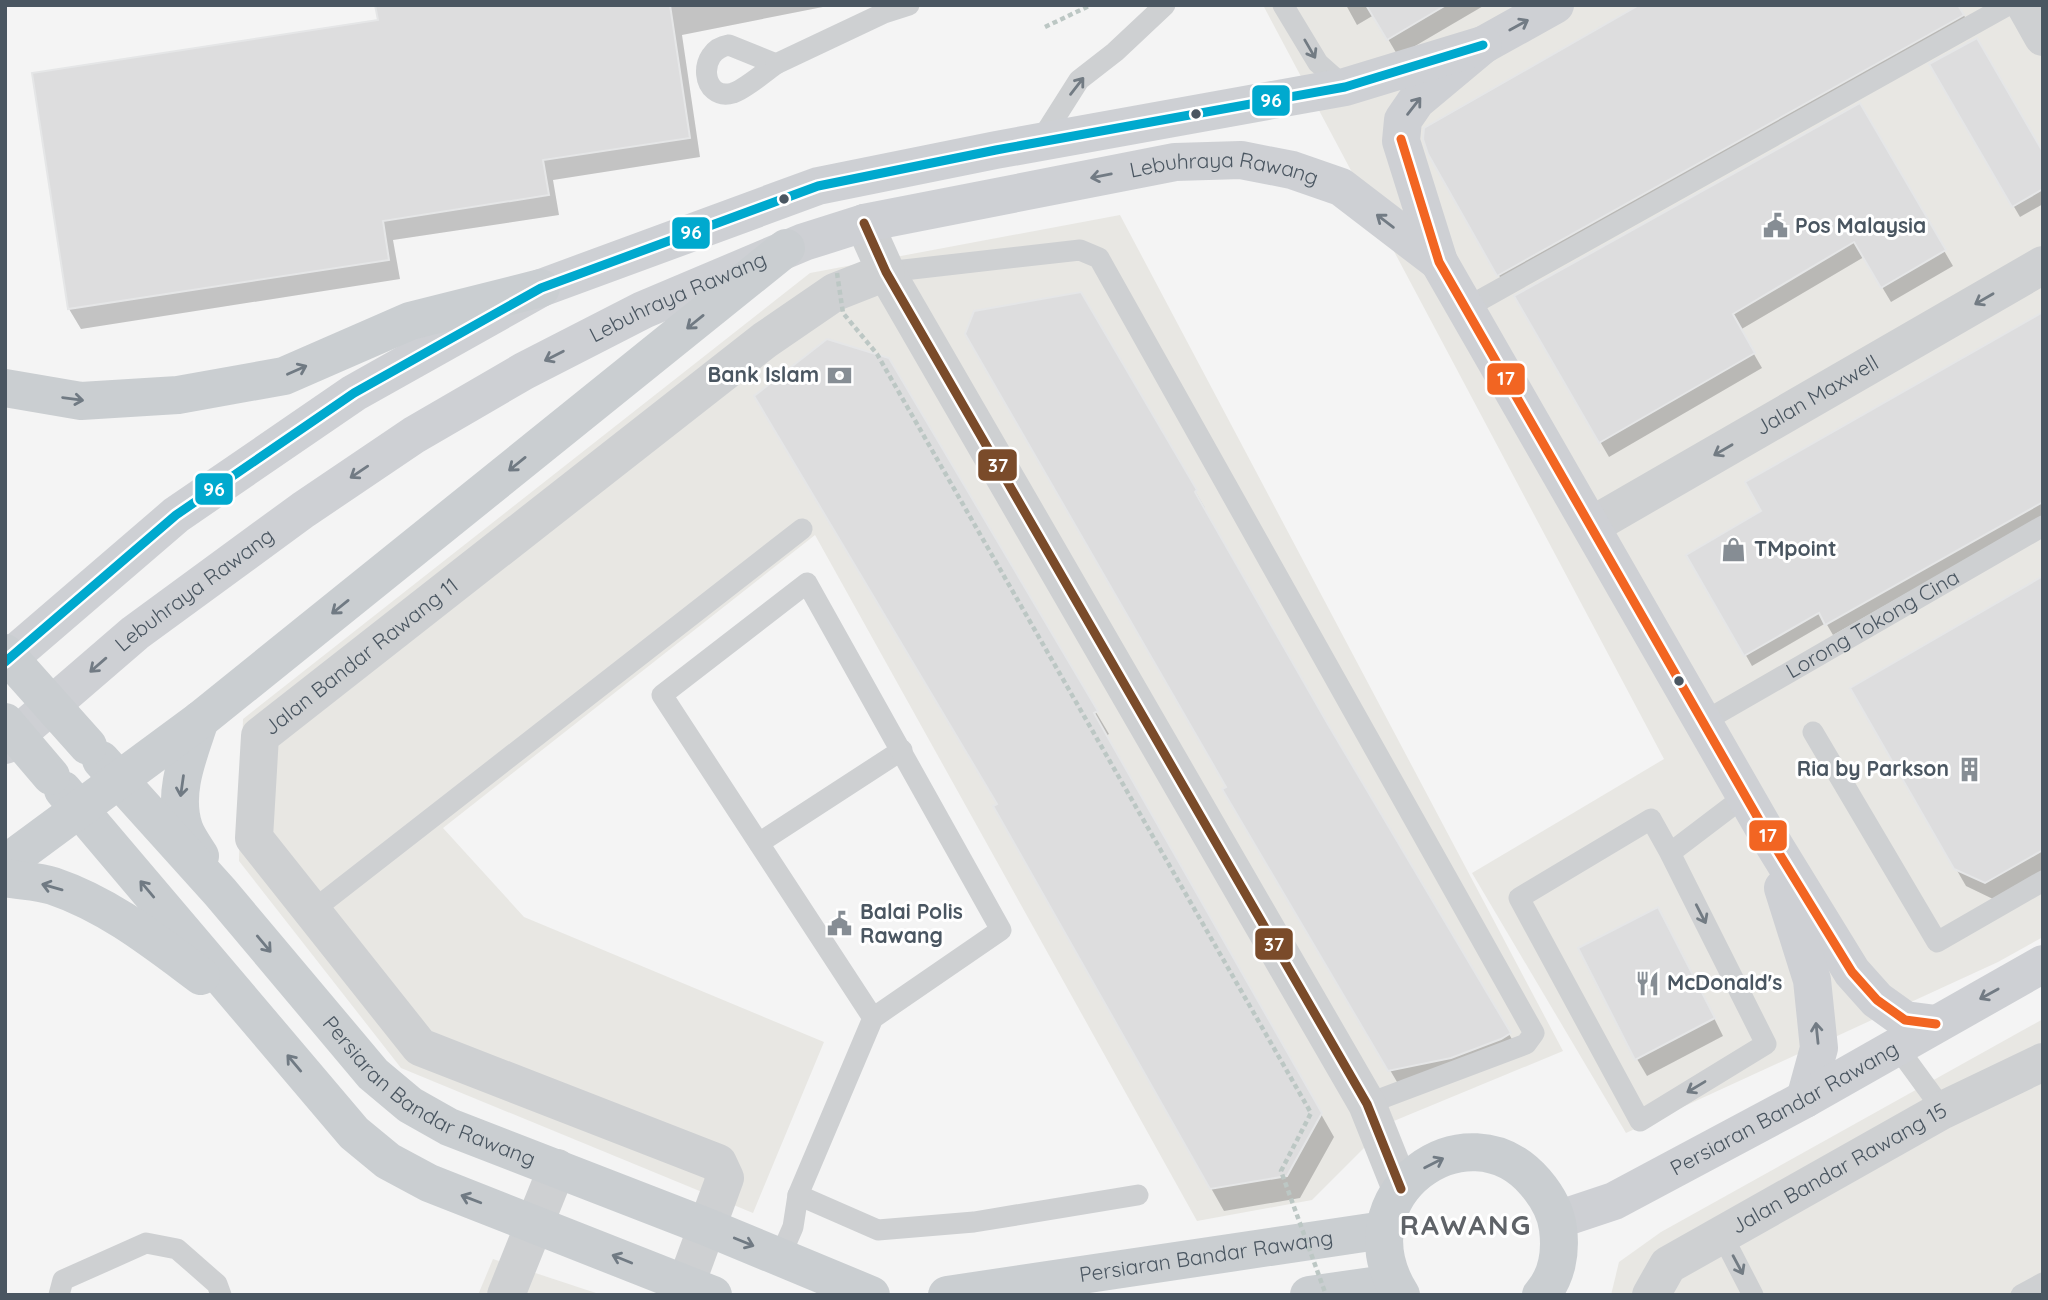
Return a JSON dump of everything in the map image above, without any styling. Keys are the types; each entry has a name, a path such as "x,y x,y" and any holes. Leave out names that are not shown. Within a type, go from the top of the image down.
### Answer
{"main road":[{"path":"5,864 200,720 786,248"},
{"path":"5,388 81,401 178,395 284,376 410,321 541,288"},
{"name":"Persiaran Bandar Rawang","path":"5,653 220,892 373,1074 410,1105 449,1127 707,1227 871,1295"},
{"path":"200,720 184,768 180,796 184,828 220,892"},
{"path":"5,722 354,1133 388,1161 429,1183 699,1289"},
{"path":"5,878 51,885 97,904 137,929 253,1015"},
{"path":"1310,1295 1399,1291 1384,1257 1384,1230 1390,1208 1401,1188 1420,1170 1443,1157 1464,1153 1484,1154 1507,1161 1528,1173 1546,1194 1557,1220 1560,1242 1557,1266 1541,1295"},
{"name":"Persiaran Bandar Rawang","path":"947,1295 1384,1230"}],"street":[{"path":"1555,5 1483,45 1416,101 1403,120 1401,141 1440,262 1745,796 1852,972 1877,1000 1905,1020 1936,1024"},
{"path":"2025,5 2043,37"},
{"path":"5,662 176,514 354,393 541,288 818,186 1345,87 1483,45"},
{"name":"Lebuhraya Rawang","path":"5,745 135,633 303,510 414,435 524,371 643,310 786,248 864,223 1175,162 1241,160 1292,170 1340,187 1440,262"},
{"path":"864,223 886,272 1367,1104 1401,1188"},
{"name":"Jalan Maxwell","path":"1591,526 2043,265"},
{"name":"Jalan Bandar Rawang 11","path":"699,1289 707,1227 725,1178 718,1163 420,1047 254,838 260,736 765,340 835,292 886,272"},
{"path":"1766,832 1812,980 1819,1048 1805,1099"},
{"name":"Persiaran Bandar Rawang","path":"1557,1220 1614,1201 1805,1099 2043,964"},
{"name":"Jalan Bandar Rawang 15","path":"1651,1295 1668,1265 1942,1110 2043,1062"},
{"path":"506,1295 557,1168"}],"lane":[{"path":"776,64 884,13 909,5"},
{"path":"1039,143 1079,80 1115,52 1164,5"},
{"path":"1283,5 1318,63 1345,87"},
{"path":"1466,308 2008,5"},
{"path":"886,272 1080,250 1099,257 1534,1033 1526,1044 1367,1104"},
{"name":"Lorong Tokong Cina","path":"1703,722 2043,526"},
{"path":"312,911 802,529"},
{"path":"780,1257 793,1227 798,1195 873,1018 1000,930 807,583 662,695 873,1018"},
{"path":"1813,732 1937,942 2043,881"},
{"path":"759,843 902,750"},
{"path":"1670,853 1745,796"},
{"path":"1651,819 1670,853 1766,1044 1640,1121 1519,898 1651,819"},
{"path":"1897,1047 1942,1110"},
{"path":"798,1195 878,1230 974,1222 1138,1195"},
{"path":"1722,1235 1753,1295"},
{"path":"59,1295 63,1280 146,1243 177,1249 217,1284 221,1295"},
{"path":"2021,1295 2043,1283"}],"path":[{"path":"1045,27 1091,5"},
{"path":"837,273 843,313 877,354 1311,1113 1281,1171 1326,1295"}],"shaded area":[{"path":"1263,5 2043,5 2043,937 1998,962 1626,1133 1472,873 1664,759"},
{"path":"1120,215 1563,1051 1389,1123 1312,1200 1197,1221 815,535 443,828 524,917 824,1042 753,1213 401,1068 239,861 243,719 810,273"},
{"path":"2043,1019 2043,1295 1611,1295 1619,1262 1661,1232"},
{"path":"493,1259 602,1295 478,1295"}],"building":[{"path":"375,5 670,5 690,138 543,160 549,195 383,221 389,260 68,309 32,73 378,20"},
{"path":"1366,5 1446,5 1387,40"},
{"path":"1639,5 1958,5 1964,15 1497,276 1428,154 1423,139 1424,128"},
{"path":"1977,38 2043,152 2043,189 2012,207 1929,64"},
{"path":"1860,103 1946,250 1881,288 1854,242 1733,314 1755,353 1599,443 1514,296"},
{"path":"1081,292 1197,490 1195,492 1329,726 1511,1033 1501,1039 1451,1058 1388,1071 1222,789 1226,787 965,334 974,311"},
{"path":"2043,312 2043,502 1825,625 1819,613 1744,656 1686,555 1761,511 1745,482"},
{"path":"827,339 889,358 1098,711 1094,713 1322,1113 1287,1176 1210,1189 993,806 997,804 754,396"},
{"name":"Ria by Parkson","path":"2043,576 2043,850 1985,883 1954,869 1850,688"},
{"name":"McDonald's","path":"1658,907 1715,1018 1635,1060 1578,948"}],"transit line":[{"name":"96","path":"5,662 176,515 354,393 541,288 818,186 996,150 1345,87 1483,45"},
{"name":"17","path":"1401,139 1439,262 1766,832 1852,972 1877,1000 1905,1020 1936,1024"},
{"name":"37","path":"864,223 886,272 1367,1104 1401,1189"}],"place":[{"name":"Pos Malaysia","path":"1775,226"},
{"name":"Bank Islam","path":"839,375"},
{"name":"TMpoint","path":"1734,549"},
{"name":"Ria by Parkson","path":"1969,769"},
{"name":"Balai Polis Rawang","path":"840,924"},
{"name":"McDonald's","path":"1647,983"}],"district":[{"name":"RAWANG","path":"1466,1225"}]}
